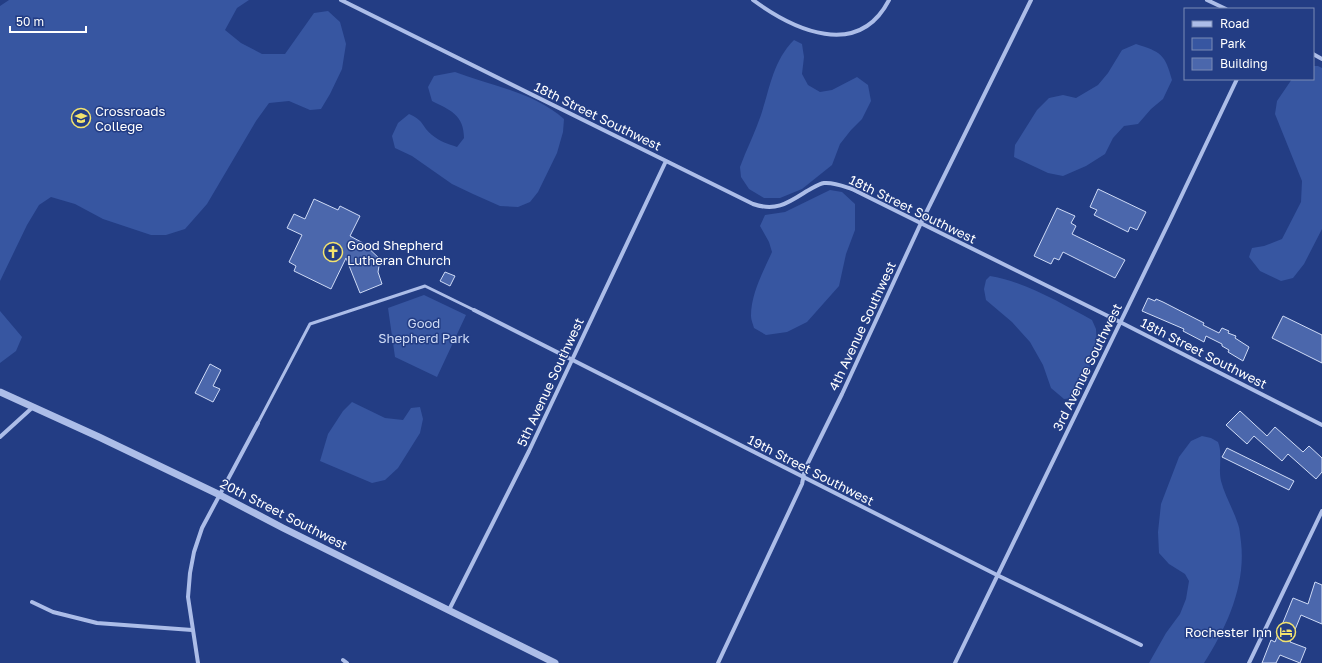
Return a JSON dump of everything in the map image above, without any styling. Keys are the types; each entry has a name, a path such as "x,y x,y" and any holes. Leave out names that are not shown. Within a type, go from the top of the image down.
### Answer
{"street":[{"name":"18th Street Southwest","path":"341,0 743,200 763,208 788,203 815,186 830,183 840,184 852,189 1120,322 1322,425"},
{"path":"753,0 767,10 812,31 827,35 844,35 862,29 870,24 880,15 889,0"},
{"name":"4th Avenue Southwest","path":"718,663 802,484 805,468 842,394 921,223 1032,0"},
{"path":"1207,0 1224,8"},
{"name":"3rd Avenue Southwest","path":"955,663 1237,80"},
{"name":"5th Avenue Southwest","path":"449,610 529,451 666,161"},
{"name":"19th Street Southwest","path":"474,310 997,575 1141,645"},
{"name":"20th Street Southwest","path":"0,392 99,437 220,495 555,663"},
{"path":"0,437 33,407"},
{"path":"198,663 188,597 194,552 202,528 258,423"},
{"path":"1249,663 1322,511"},
{"path":"32,602 53,612 97,623 192,630"},
{"path":"343,660 347,663"}],"lane":[{"path":"258,423 310,324 425,286 474,310"}],"green space":[{"path":"9,0 249,0 237,8 225,30 241,43 262,54 285,54 314,13 328,11 340,22 346,44 342,69 321,109 310,110 289,101 269,103 256,121 207,204 185,229 166,235 151,235 103,219 75,204 51,197 39,205 27,225 0,281 0,6"},
{"path":"794,40 802,44 804,57 802,74 808,85 820,92 832,90 857,77 868,85 871,101 862,119 840,144 832,165 802,189 780,198 764,198 749,189 741,177 740,167 759,122 773,75 781,57"},
{"path":"1136,44 1151,49 1161,55 1167,65 1172,80 1163,99 1151,109 1138,124 1124,126 1113,138 1105,154 1086,166 1063,176 1048,173 1014,157 1015,145 1037,110 1049,98 1063,95 1076,98 1098,85 1108,73 1122,50"},
{"path":"1314,66 1322,68 1322,229 1304,264 1293,278 1281,281 1260,271 1249,257 1252,248 1264,246 1282,239 1301,202 1302,181 1275,114 1277,101 1291,80 1314,80"},
{"path":"455,72 526,96 539,102 564,119 563,132 557,153 538,192 530,202 518,207 500,206 452,184 412,156 395,148 392,136 398,123 409,114 418,119 435,137 457,147 464,138 462,124 455,114 432,101 428,87 434,76"},
{"path":"830,190 842,192 855,204 855,230 846,254 839,286 807,322 787,332 766,335 754,328 751,316 755,291 772,252 769,242 760,226 765,215 785,212"},
{"path":"990,276 1029,288 1056,300 1092,320 1096,329 1097,344 1088,372 1074,398 1064,399 1051,388 1043,365 1030,342 1012,322 986,300 984,289 986,280"},
{"name":"Good Shepherd Park","path":"424,295 466,315 437,377 395,357 388,308"},
{"path":"0,311 22,337 16,351 0,363"},
{"path":"352,402 385,418 403,420 411,408 420,407 423,419 420,433 398,468 385,480 372,483 320,461 328,434 343,411"},
{"path":"1202,436 1211,438 1218,442 1220,451 1221,481 1239,528 1242,558 1238,590 1227,620 1204,663 1149,663 1166,633 1180,614 1186,599 1189,581 1185,574 1169,564 1159,553 1158,532 1161,504 1179,457 1191,441"}],"building":[{"path":"1098,189 1146,212 1137,230 1130,227 1128,232 1094,215 1097,210 1090,207"},
{"name":"Good Shepherd Lutheran Church","path":"314,199 338,210 340,206 360,216 350,236 363,243 382,261 378,272 382,284 360,293 346,258 331,289 294,271 296,266 289,262 302,235 287,228 294,214 305,219"},
{"path":"1057,208 1075,216 1071,223 1076,226 1072,234 1125,260 1115,278 1063,252 1059,260 1054,258 1051,264 1034,256"},
{"path":"445,272 455,276 450,286 440,281"},
{"path":"1148,298 1163,302 1204,323 1203,325 1219,333 1222,328 1229,331 1228,333 1236,336 1235,338 1249,347 1243,361 1228,352 1229,350 1222,346 1222,344 1206,336 1204,342 1183,331 1184,329 1142,311"},
{"path":"1283,316 1322,335 1322,363 1272,338"},
{"path":"210,364 221,370 213,386 220,389 213,402 195,393"},
{"path":"1240,411 1267,436 1275,427 1303,452 1309,446 1322,458 1322,472 1316,479 1288,454 1282,461 1254,436 1247,444 1226,425"},
{"path":"1227,448 1294,481 1289,490 1222,457"},
{"name":"Rochester Inn","path":"1315,582 1322,585 1322,624 1301,615 1290,642 1306,648 1300,663 1280,655 1276,663 1262,663 1271,640 1275,642 1293,598 1308,604"}],"place":[{"name":"Crossroads College","path":"81,118"},
{"name":"Good Shepherd Lutheran Church","path":"333,252"},
{"name":"Rochester Inn","path":"1286,632"}]}
